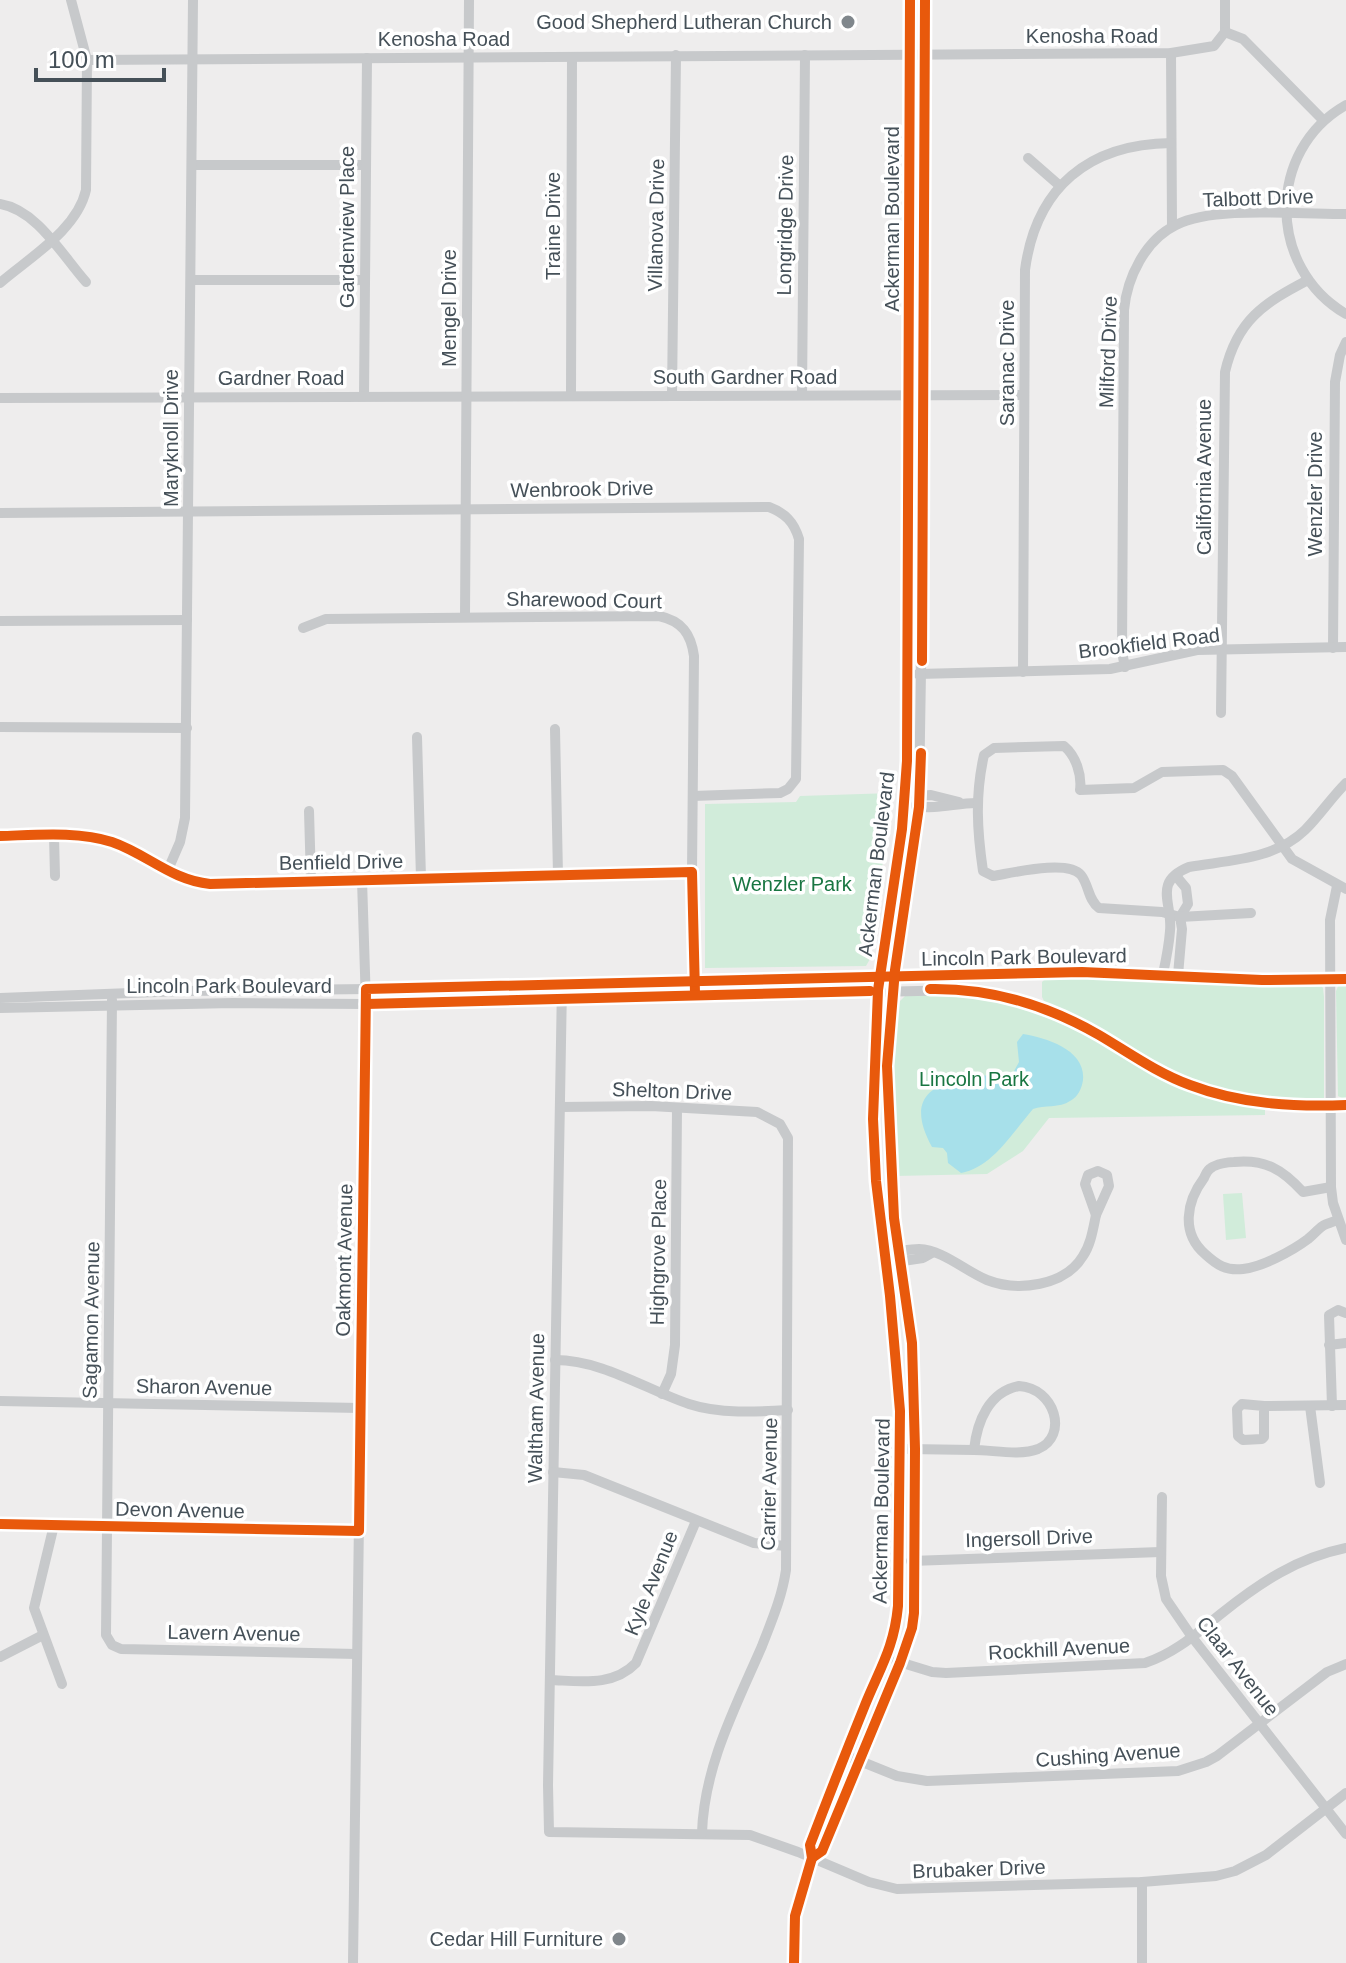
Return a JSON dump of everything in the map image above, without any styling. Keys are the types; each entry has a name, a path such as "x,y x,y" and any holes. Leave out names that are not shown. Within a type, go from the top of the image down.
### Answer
{"street":[{"path":"0,283 73,221 84,201 87,60 71,0"},
{"name":"Maryknoll Drive","path":"167,872 180,842 185,818 193,0"},
{"name":"Mengel Drive","path":"465,617 469,0"},
{"name":"Ackerman Boulevard","path":"794,1963 795,1916 812,1858 810,1845 896,1633 901,1449 899,1383 876,1181 873,1119 878,990 904,801 908,674 910,0"},
{"name":"Ackerman Boulevard","path":"812,1858 822,1851 912,1628 915,1449 912,1343 893,1203 887,1066 894,977 919,801 925,0"},
{"path":"1225,0 1225,32 1243,39 1323,120"},
{"name":"Kenosha Road","path":"87,60 1171,53 1214,46 1225,32"},
{"path":"1171,53 1172,226"},
{"name":"Villanova Drive","path":"672,395 676,55"},
{"name":"Longridge Drive","path":"802,395 805,55"},
{"name":"Traine Drive","path":"571,395 572,57"},
{"name":"Gardenview Place","path":"364,396 367,58"},
{"path":"1346,105 1323,120 1308,138 1295,163 1287,192 1287,214 1294,253 1320,295 1346,314"},
{"name":"Saranac Drive","path":"1023,672 1023,395 1027,251 1039,216 1060,186 1074,173 1105,154 1138,145 1171,143"},
{"path":"1028,158 1060,186"},
{"path":"192,165 366,165"},
{"path":"0,204 25,214 86,282"},
{"name":"Talbott Drive","path":"1172,226 1223,214 1346,214"},
{"name":"Milford Drive","path":"1125,667 1122,652 1124,305 1131,277 1139,262 1172,226"},
{"path":"191,280 365,280"},
{"name":"California Avenue","path":"1221,713 1225,372 1234,342 1252,316 1274,298 1308,280"},
{"name":"Wenzler Drive","path":"1333,648 1335,382 1346,342"},
{"name":"South Gardner Road","path":"467,395 1023,395"},
{"name":"Gardner Road","path":"0,398 467,395"},
{"name":"Wenbrook Drive","path":"0,513 466,508 769,507 778,510 792,522 799,539 796,779 780,793 693,796"},
{"name":"Sharewood Court","path":"303,628 326,619 465,617 659,616 681,625 689,634 694,656 692,872 695,997"},
{"path":"0,621 187,620"},
{"name":"Brookfield Road","path":"908,674 1125,667 1178,653 1346,647"},
{"path":"0,727 187,728"},
{"path":"555,729 558,875"},
{"path":"417,737 421,878"},
{"path":"1251,913 1175,915 1099,908 1092,903 1081,875 1069,867 986,875 976,803 987,750 1064,746 1069,750 1080,775 1080,790 1134,788 1162,772 1228,772 1281,847 1298,864 1342,888 1330,915 1331,1187 1346,1240"},
{"path":"1178,975 1182,929 1165,895 1168,883 1189,867 1266,854 1281,847 1302,833 1346,783"},
{"path":"904,801 948,807 976,803"},
{"path":"309,811 311,881"},
{"name":"Benfield Drive","path":"0,836 80,836 114,843 183,879 210,884 692,872"},
{"path":"54,836 55,876"},
{"path":"1163,974 1175,915 1188,904 1186,888 1176,876"},
{"name":"Oakmont Avenue","path":"353,1963 366,1004 362,880"},
{"name":"Lincoln Park Boulevard","path":"0,1008 112,999 366,989 1082,972 1262,980 1346,979"},
{"name":"Waltham Avenue","path":"549,1832 562,985"},
{"name":"Lincoln Park Boulevard","path":"0,998 366,1004 959,990 1014,999 1079,1024 1172,1077 1210,1092 1256,1102 1346,1105"},
{"name":"Sagamon Avenue","path":"112,999 106,1635 112,1645"},
{"name":"Shelton Drive","path":"561,1107 757,1112 780,1124"},
{"name":"Highgrove Place","path":"662,1394 671,1374 675,1345 677,1108"},
{"name":"Carrier Avenue","path":"702,1833 709,1775 780,1601 786,1570 789,1145 780,1124"},
{"path":"1331,1187 1303,1192 1273,1166 1255,1160 1229,1162 1211,1168 1199,1184 1189,1203 1190,1229 1195,1246 1213,1262 1228,1270 1245,1269 1266,1265 1309,1238 1320,1226 1338,1220"},
{"path":"885,1259 923,1258 932,1253 988,1280 1021,1285 1048,1282 1069,1272 1084,1255 1096,1215"},
{"path":"1332,1406 1329,1315 1338,1310 1346,1313"},
{"path":"1329,1345 1346,1343"},
{"path":"555,1360 583,1362 662,1394 708,1408 788,1410"},
{"path":"901,1449 1030,1451 1044,1445 1054,1426 1049,1401 1030,1387 1019,1386 1004,1391 984,1412 974,1450"},
{"name":"Sharon Avenue","path":"0,1401 360,1408"},
{"path":"1264,1406 1346,1405"},
{"path":"1310,1406 1320,1483"},
{"path":"553,1472 584,1475 754,1543 786,1546"},
{"name":"Claar Avenue","path":"1162,1497 1160,1552 1166,1599 1192,1637 1346,1834"},
{"name":"Kyle Avenue","path":"550,1680 601,1681 621,1675 636,1663 696,1521"},
{"name":"Devon Avenue","path":"0,1524 359,1531"},
{"path":"54,1525 34,1608 62,1684"},
{"name":"Rockhill Avenue","path":"887,1658 932,1672 946,1673 1131,1665 1159,1658 1192,1637 1271,1576 1308,1557 1346,1548"},
{"name":"Ingersoll Drive","path":"899,1561 1160,1552"},
{"path":"0,1657 43,1635"},
{"name":"Lavern Avenue","path":"112,1645 121,1649 357,1654"},
{"name":"Cushing Avenue","path":"845,1755 897,1776 927,1781 1178,1771 1217,1756 1327,1672 1346,1664"},
{"name":"Brubaker Drive","path":"549,1832 750,1835 869,1882 910,1890 1142,1882 1200,1879 1235,1871 1266,1855 1346,1793"},
{"path":"1142,1882 1142,1963"}],"green space":[{"name":"Wenzler Park","path":"892,793 870,959 866,966 705,968 705,804 796,802 800,796"},
{"path":"1047,977 1320,984 1324,997 1324,1098 1319,1101 1259,1097 1210,1085 1163,1066 1045,1003 1042,982"},
{"path":"1346,983 1346,1100 1338,1096 1336,991 1339,984"},
{"name":"Lincoln Park","path":"959,994 1034,1009 1086,1032 1136,1062 1246,1105 1265,1108 1265,1115 1049,1118 1023,1151 987,1174 895,1176 892,1100 897,1004 906,995"},
{"path":"1242,1193 1246,1238 1226,1240 1223,1194"}],"water":[{"path":"1023,1034 1053,1042 1072,1053 1082,1070 1081,1089 1066,1103 1033,1109 992,1157 961,1173 948,1163 943,1148 932,1147 923,1124 922,1107 928,1095 956,1080 1013,1073 1019,1062 1017,1042"}],"cycle path":[{"path":"794,1963 795,1916 812,1858 810,1845 886,1657 898,1606 900,1411 876,1181 873,1119 878,990 902,829 907,761 910,0"},
{"path":"922,661 925,0"},
{"path":"812,1858 822,1851 900,1663 914,1613 912,1343 894,1218 887,1066 895,970 919,807 921,753"},
{"path":"0,836 57,834 99,839 125,847 183,877 210,884 692,872 695,993"},
{"path":"0,1524 359,1531 366,989 1082,972 1262,980 1346,979"},
{"path":"930,989 996,995 1038,1007 1079,1024 1166,1075 1209,1091 1267,1103 1346,1105"},
{"path":"366,1004 870,991"}],"place":[{"name":"Good Shepherd Lutheran Church","path":"848,22"},
{"name":"Cedar Hill Furniture","path":"619,1939"}]}
